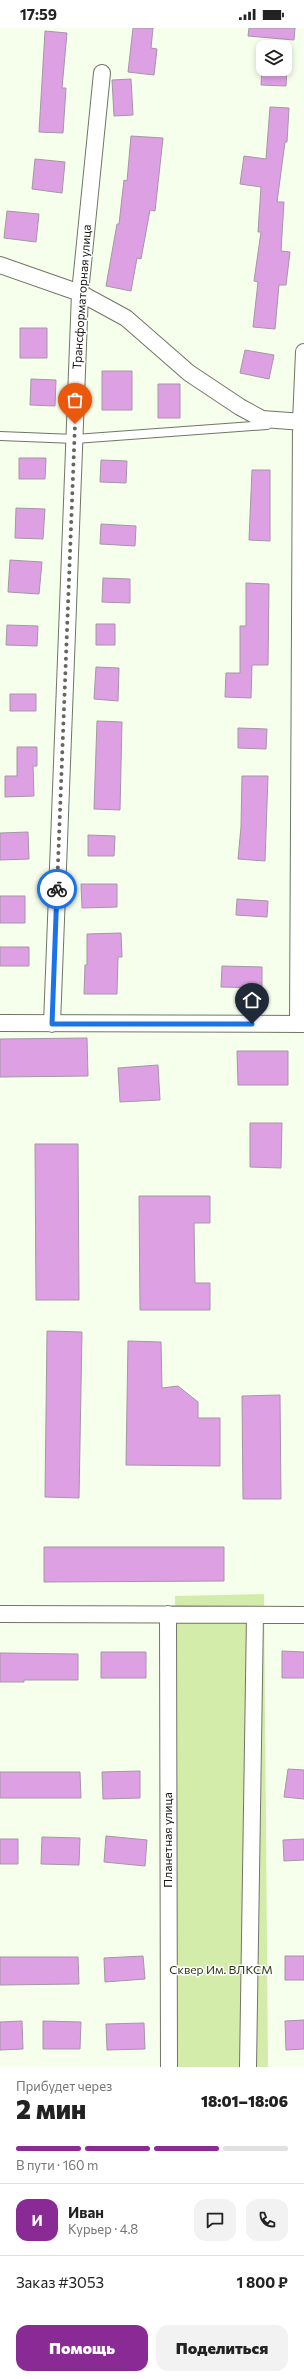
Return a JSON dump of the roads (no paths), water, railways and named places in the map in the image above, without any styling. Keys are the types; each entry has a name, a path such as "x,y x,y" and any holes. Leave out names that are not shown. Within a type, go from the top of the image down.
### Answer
{"street":[{"name":"Трансформаторная улица","path":"52,1024 80,293 102,74"},
{"path":"0,265 80,293 126,318 189,373 240,407 262,419 302,422"},
{"path":"0,1023 301,1024 302,422 304,352"},
{"path":"0,1614 304,1615"},
{"name":"Планетная улица","path":"168,1614 169,2067"},
{"path":"248,2067 255,1615"}],"lane":[{"path":"0,436 75,439 302,422"}],"park label":[{"name":"Сквер Им. ВЛКСМ","path":"221,1970"}]}
